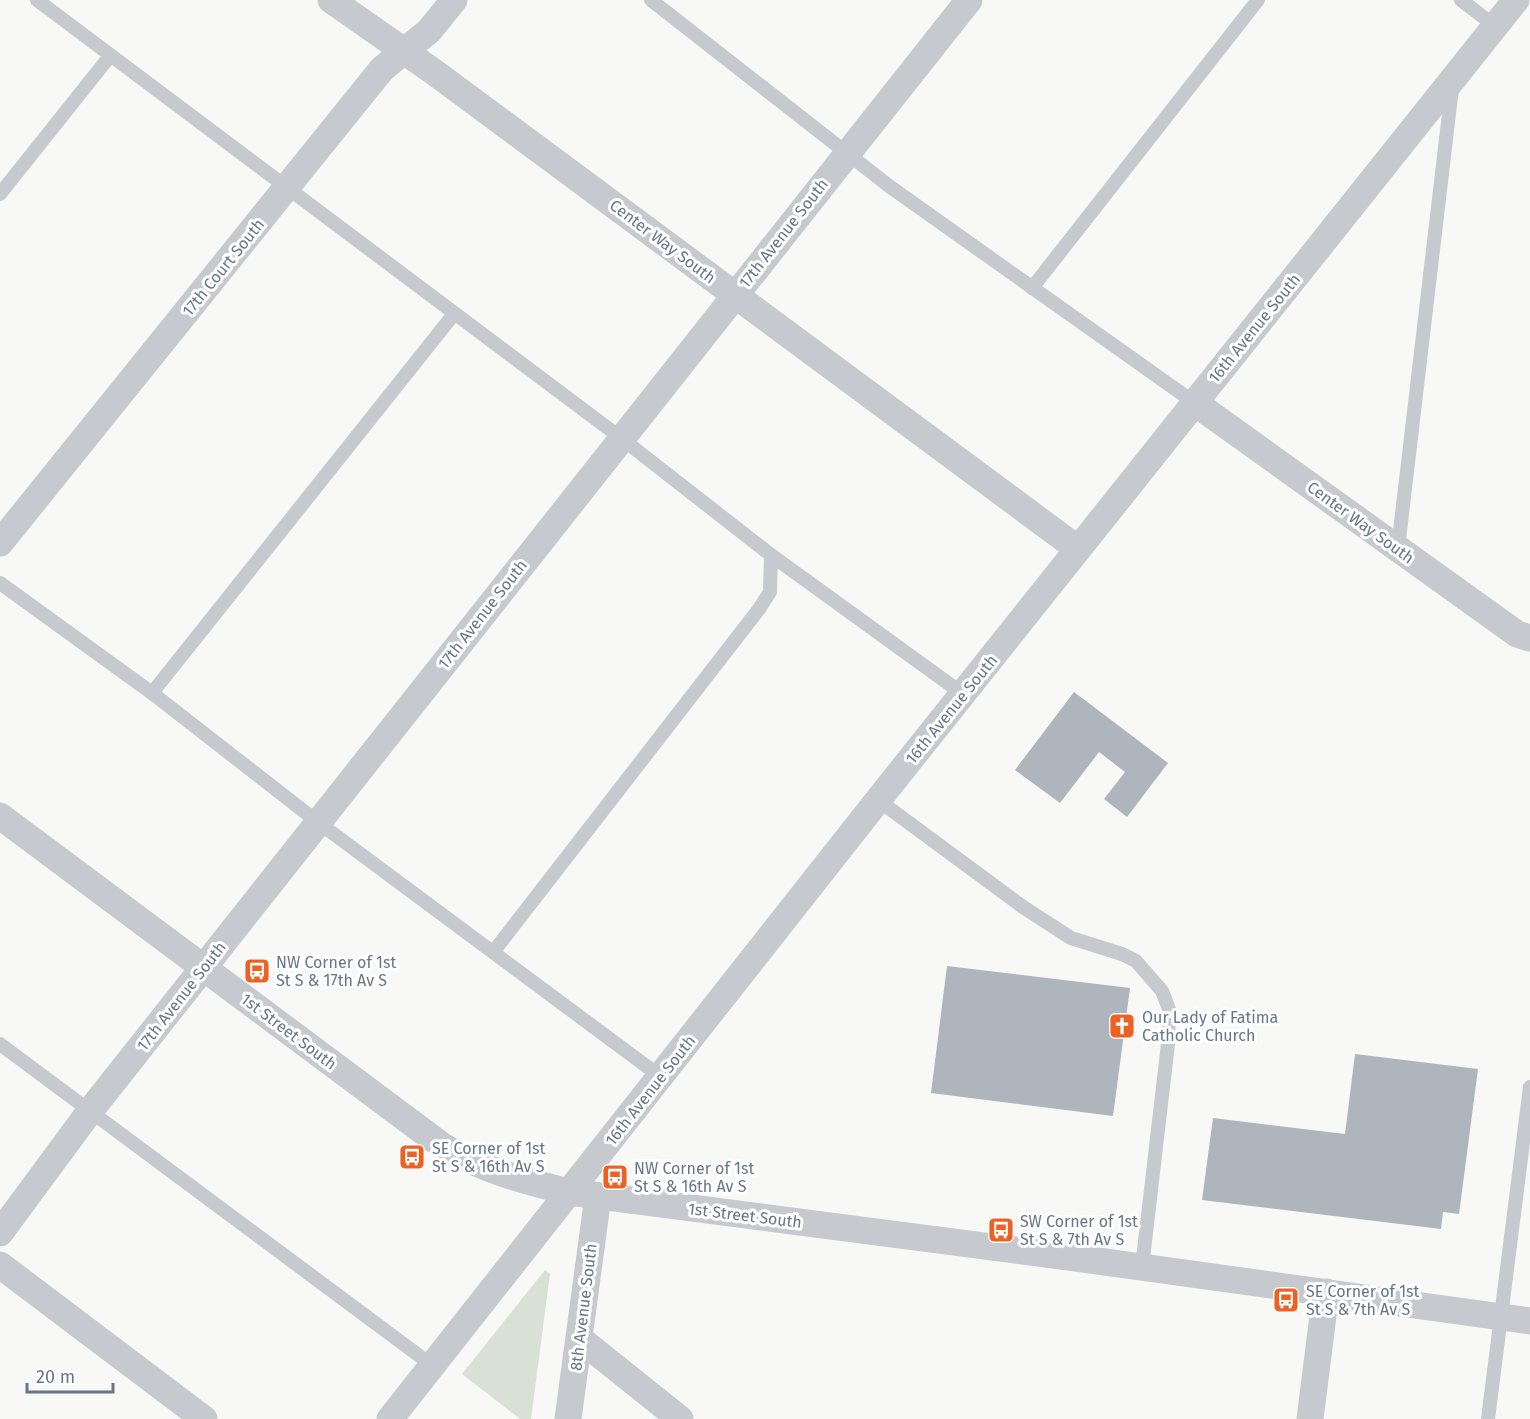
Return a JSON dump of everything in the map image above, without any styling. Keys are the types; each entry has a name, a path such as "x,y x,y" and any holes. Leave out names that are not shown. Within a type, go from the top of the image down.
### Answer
{"street":[{"name":"Center Way South","path":"331,0 402,52 435,72 1078,549"},
{"name":"17th Court South","path":"0,543 382,69 429,31 454,0"},
{"name":"17th Avenue South","path":"0,1233 90,1111 203,967 969,0"},
{"name":"16th Avenue South","path":"390,1419 878,800 1515,0"},
{"name":"Center Way South","path":"1195,403 1518,634 1530,638"},
{"name":"1st Street South","path":"0,816 444,1147 476,1165 508,1177 570,1192 598,1196 1142,1267 1530,1321"},
{"name":"8th Avenue South","path":"568,1419 598,1196"},
{"path":"0,1265 204,1419"},
{"path":"1310,1419 1326,1292"},
{"path":"580,1339 680,1419"}],"lane":[{"path":"36,0 621,438 771,555 963,694"},
{"path":"651,0 890,186 1195,403"},
{"path":"1032,288 1258,0"},
{"path":"1461,0 1495,26"},
{"path":"0,194 110,56"},
{"path":"1398,548 1454,77"},
{"path":"152,693 454,314"},
{"path":"494,951 759,609 770,592 771,555"},
{"path":"0,583 152,693 319,823 494,951 660,1077"},
{"path":"878,800 1023,907 1071,938 1122,954 1136,961 1162,991 1169,1010 1168,1044 1142,1267"},
{"path":"0,1044 433,1366"},
{"path":"1488,1419 1530,1087"}],"shaded area":[{"path":"545,1270 550,1274 531,1419 520,1419 462,1374"}],"building":[{"path":"1074,692 1168,763 1127,817 1104,799 1125,772 1099,752 1060,803 1015,770"},
{"path":"947,966 1130,988 1113,1116 931,1093"},
{"path":"1355,1054 1478,1069 1459,1214 1443,1212 1441,1229 1202,1200 1213,1118 1345,1134"}],"place":[{"name":"NW Corner of 1st St S & 17th Av S","path":"257,971"},
{"name":"Our Lady of Fatima Catholic Church","path":"1122,1026"},
{"name":"SE Corner of 1st St S & 16th Av S","path":"412,1157"},
{"name":"NW Corner of 1st St S & 16th Av S","path":"615,1177"},
{"name":"SW Corner of 1st St S & 7th Av S","path":"1001,1230"},
{"name":"SE Corner of 1st St S & 7th Av S","path":"1286,1300"}]}
